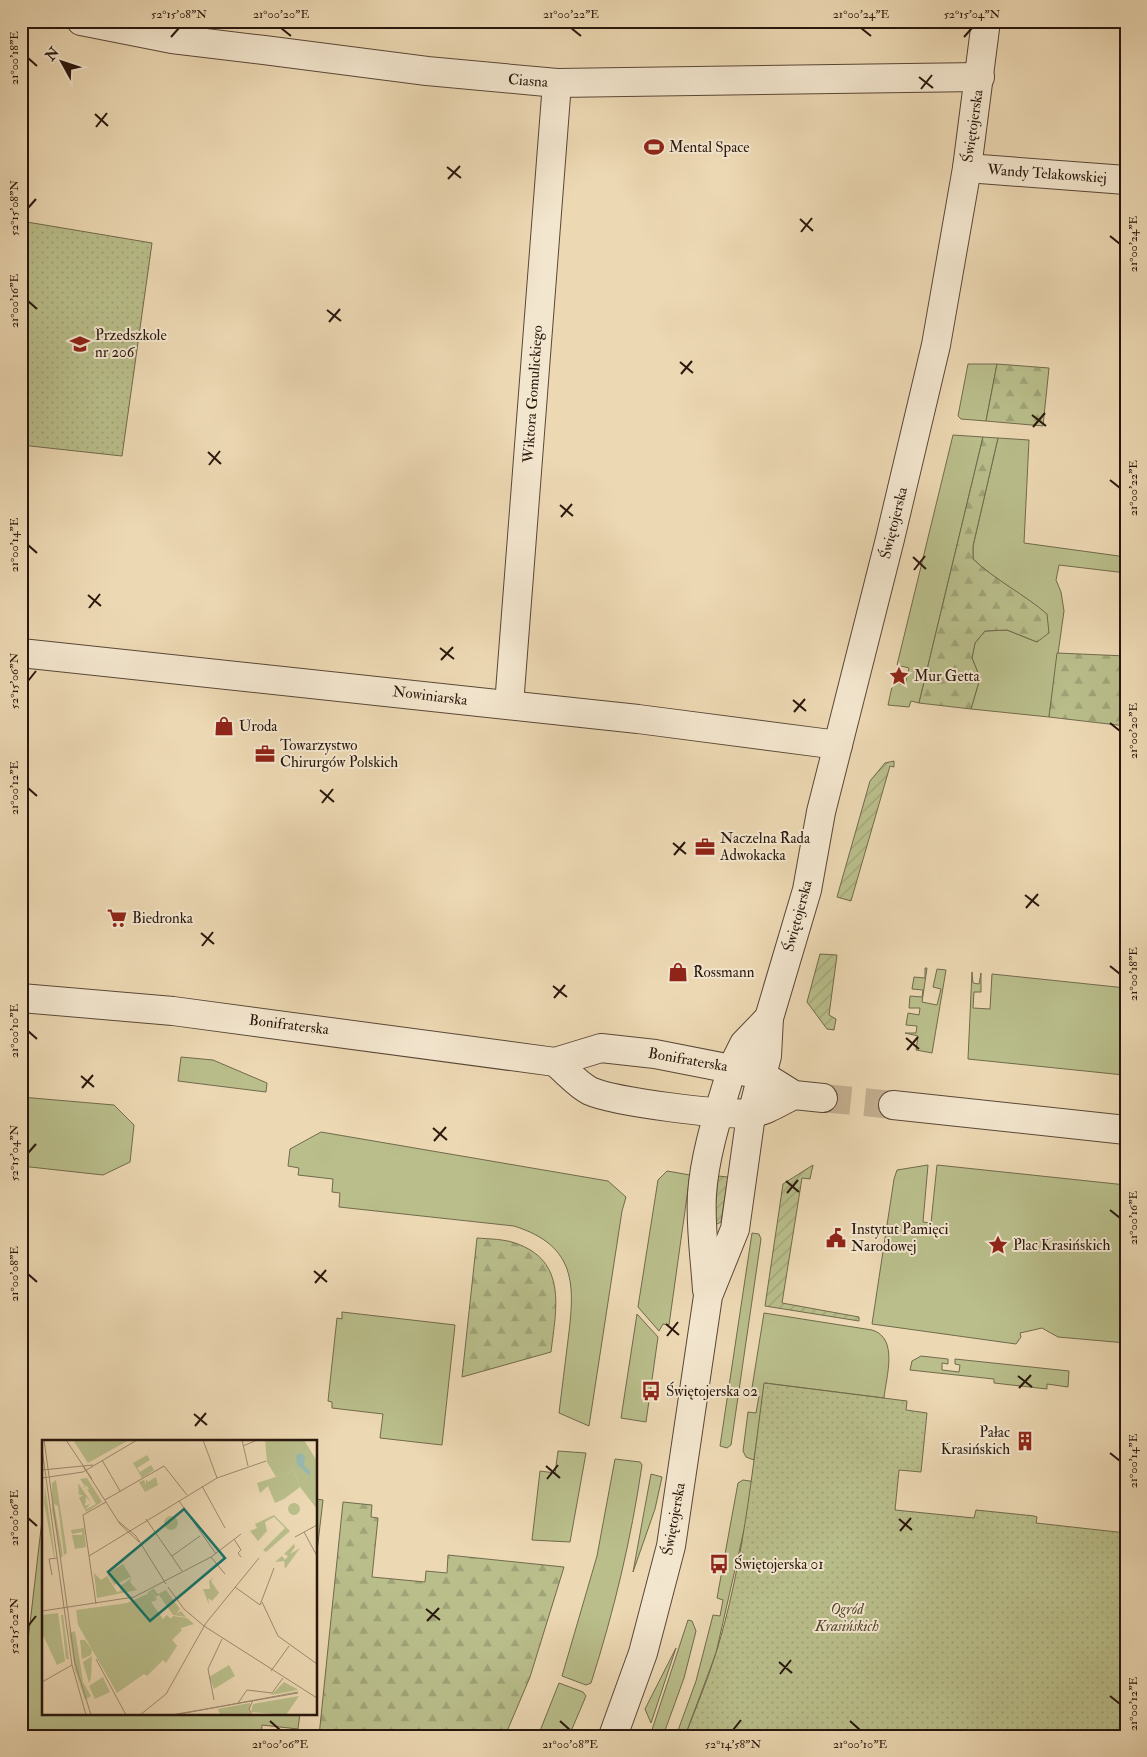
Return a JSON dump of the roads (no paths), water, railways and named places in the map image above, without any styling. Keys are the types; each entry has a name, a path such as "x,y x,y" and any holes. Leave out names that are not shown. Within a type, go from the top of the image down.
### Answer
{"street":[{"name":"Ciasna","path":"81,21 172,38 246,48 427,71 557,83 980,77"},
{"name":"Świętojerska","path":"708,1296 735,1229 752,1113 767,1056 770,1018 807,890 819,821 888,548 936,345 967,168 986,21"},
{"name":"Wiktora Gomulickiego","path":"509,705 557,83"},
{"name":"Wandy Telakowskiej","path":"967,168 1126,180"},
{"name":"Nowiniarska","path":"21,653 509,705 838,745"},
{"name":"Bonifraterska","path":"21,998 192,1013 556,1062 601,1048 614,1048 732,1068 762,1075"},
{"name":"Świętojerska","path":"613,1736 643,1653 671,1546 708,1296 702,1221 702,1194 719,1112 732,1068 744,1044 770,1018"},
{"path":"556,1062 588,1090 601,1095 719,1112 752,1113 794,1095"},
{"path":"762,1075 794,1095 823,1098"},
{"path":"893,1105 1126,1130"}],"tunnel":[{"path":"823,1098 893,1105"}],"place":[{"name":"Mental Space","path":"654,147"},
{"name":"Przedszkole nr 206","path":"80,344"},
{"name":"Mur Getta","path":"899,676"},
{"name":"Uroda","path":"224,726"},
{"name":"Towarzystwo Chirurgów Polskich","path":"265,754"},
{"name":"Naczelna Rada Adwokacka","path":"705,847"},
{"name":"Biedronka","path":"117,918"},
{"name":"Rossmann","path":"678,972"},
{"name":"Instytut Pamięci Narodowej","path":"836,1238"},
{"name":"Plac Krasińskich","path":"998,1245"},
{"name":"Świętojerska 02","path":"651,1391"},
{"name":"Pałac Krasińskich","path":"1025,1441"},
{"name":"Świętojerska 01","path":"719,1564"}],"park label":[{"name":"Ogród Krasińskich","path":"847,1618"}]}
